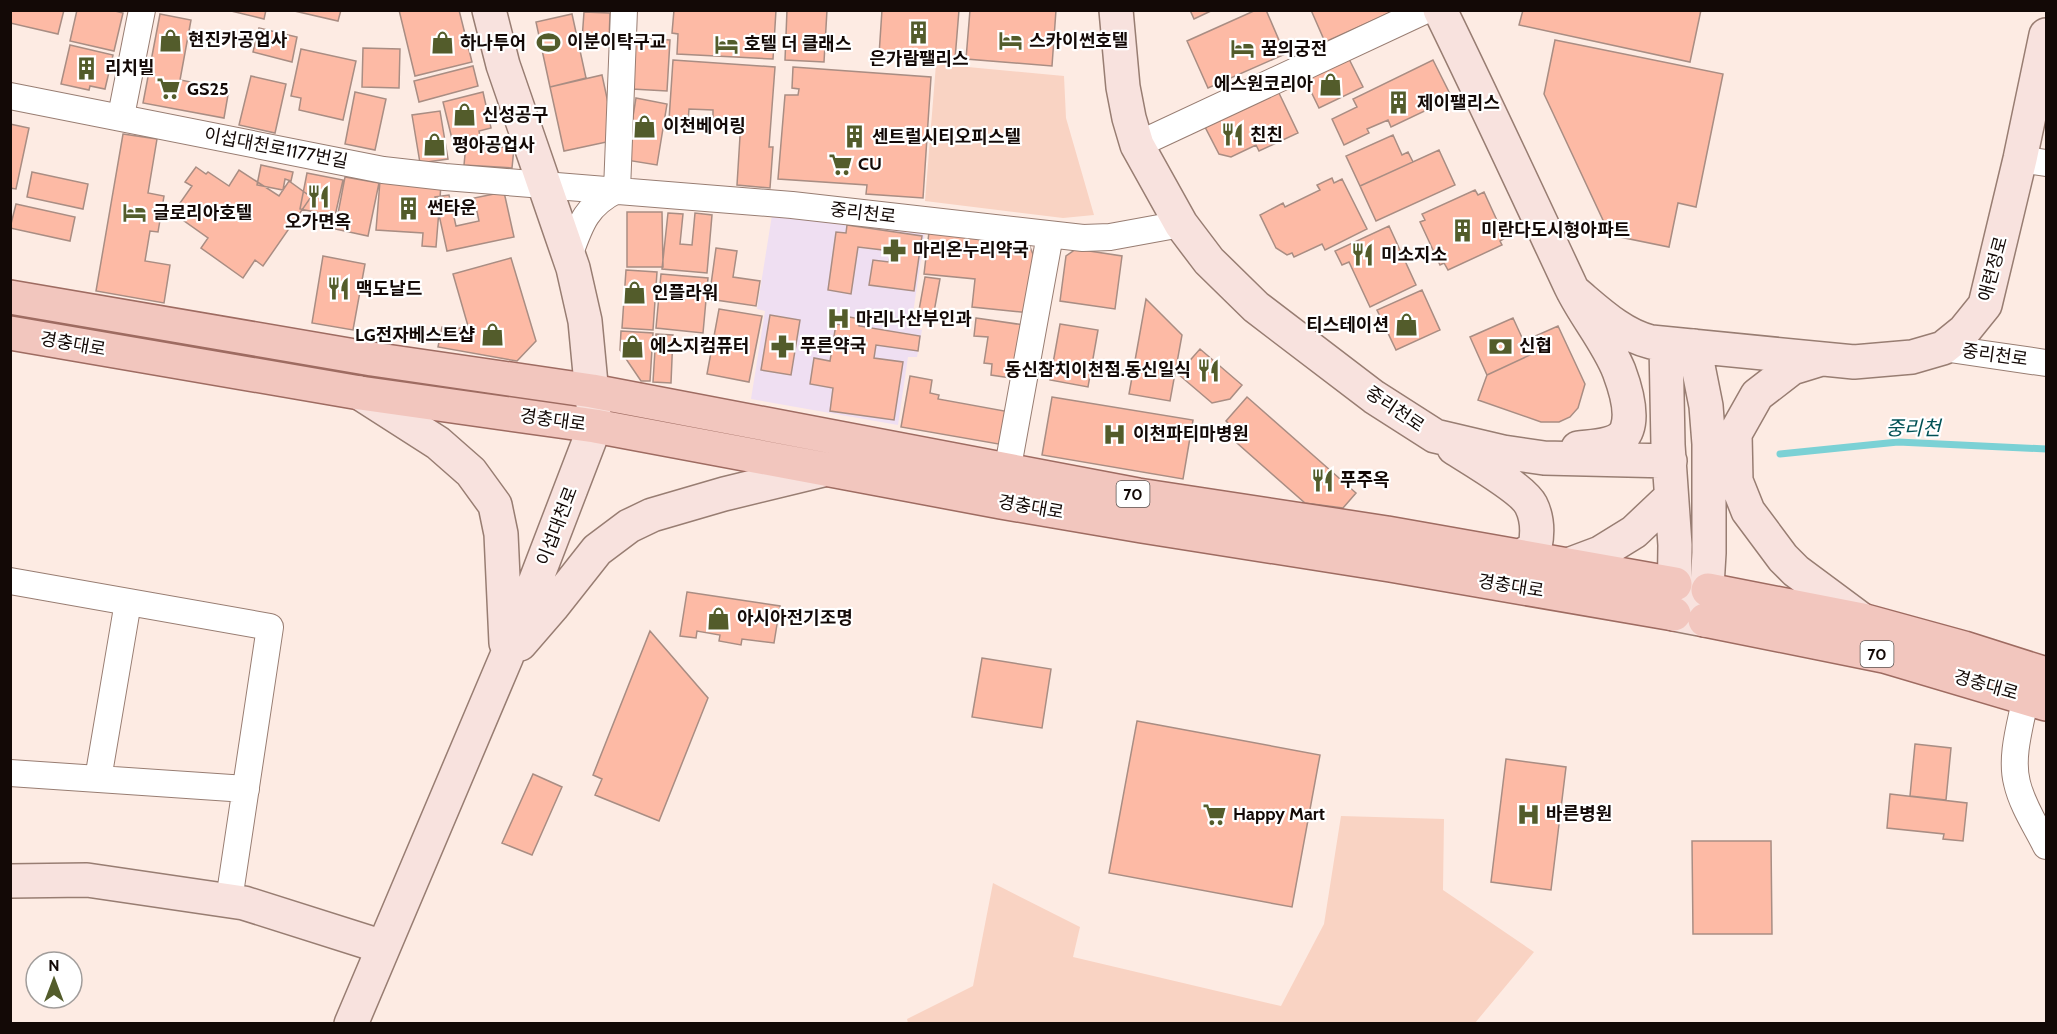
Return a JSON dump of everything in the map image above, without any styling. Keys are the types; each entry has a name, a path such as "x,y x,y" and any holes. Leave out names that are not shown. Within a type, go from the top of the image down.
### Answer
{"main road":[{"name":"경충대로","path":"10,297 372,359 592,392 1007,472 1568,565 1884,656 2040,691"},
{"name":"경충대로","path":"10,333 360,393 595,426 1142,526 1390,565 1690,602 1862,620 1964,648 2040,691"}],"street":[{"path":"121,116 142,10"},
{"name":"이섭대천로","path":"351,1023 507,658 595,426 585,321 569,256 503,65 489,10"},
{"path":"569,256 585,215 595,203 617,190 624,10"},
{"name":"중리천로","path":"1116,10 1123,87 1137,145 1181,224 1209,261 1256,307 1374,397 1435,436 1503,452 1544,458 1670,461"},
{"path":"1137,145 1426,10"},
{"path":"1440,10 1573,291 1621,376 1629,406 1627,429 1623,435 1609,444 1573,448 1544,458"},
{"name":"애련정로","path":"1668,344 1854,362 1912,357 1943,348 1964,331 1985,305 2033,161 2046,35"},
{"name":"이섭대천로1177번길","path":"10,96 121,116 383,170 544,184"},
{"name":"중리천로","path":"544,184 792,205 1083,238 1110,237 1181,224"},
{"name":"경충대로","path":"1007,472 1050,235"},
{"path":"1573,291 1610,322 1668,344 1706,406 1709,451 1690,602"},
{"path":"1621,376 1624,353 1629,346 1668,344"},
{"path":"1668,344 1671,497 1690,602"},
{"name":"중리천로","path":"1943,348 2046,363"},
{"path":"1736,481 1736,434 1757,395 1792,368 1820,359"},
{"path":"360,393 438,443 471,472 495,505 502,544 507,658"},
{"path":"1435,436 1503,480 1530,503 1538,533 1535,547 1520,558"},
{"path":"1709,451 1736,481 1748,511 1783,558 1796,571 1862,620"},
{"path":"507,658 552,608 597,550 629,526 652,515 724,494 827,469"},
{"path":"1568,565 1600,553 1634,532 1671,497"},
{"path":"10,581 270,627 229,900"},
{"path":"98,779 128,602"},
{"path":"2040,691 2015,760 2015,773 2017,785 2028,812 2046,846"},
{"path":"10,773 246,789"},
{"path":"10,881 87,880 229,900 383,947"}],"shaded area":[{"path":"936,64 1064,76 1066,118 1094,215 1063,218 925,201"},
{"name":"마리나산부인과","path":"772,215 925,232 911,327 922,330 917,357 908,357 898,425 751,399 765,311 757,309"},
{"path":"1341,816 1444,819 1443,890 1534,952 1475,1023 908,1023 907,1019 973,986 993,883 1080,927 1073,957 1281,1006 1324,924"}],"building":[{"path":"10,10 64,10 58,34 10,23"},
{"path":"77,10 111,10 123,13 114,51 70,41"},
{"path":"227,10 266,10 264,19"},
{"path":"290,10 341,10 338,21"},
{"path":"399,10 459,10 472,62 415,76"},
{"name":"호텔 더 클래스","path":"674,10 776,10 773,59 677,54 678,34 672,33"},
{"path":"787,10 827,10 824,62 785,60"},
{"name":"은가람팰리스","path":"882,10 959,10 955,59 879,55"},
{"name":"스카이썬호텔","path":"970,10 1056,10 1052,66 966,59"},
{"path":"1190,10 1213,10 1194,19"},
{"path":"1256,10 1266,10 1285,54 1208,88 1187,41"},
{"path":"1311,10 1396,10 1325,42"},
{"path":"1523,10 1701,10 1690,62 1519,25"},
{"path":"584,12 610,13 609,41 582,40"},
{"path":"160,14 191,20 180,80 229,89 224,118 143,103"},
{"path":"572,14 586,78 550,87 536,22"},
{"path":"259,28 297,37 292,62 253,52"},
{"path":"635,38 670,40 667,91 632,89"},
{"path":"1555,40 1723,74 1696,207 1678,203 1669,247 1610,235 1544,94"},
{"name":"리치빌","path":"70,45 113,55 105,89 90,86 89,90 61,84"},
{"path":"363,48 400,49 399,88 362,87"},
{"path":"301,49 356,61 343,120 299,110 301,98 291,96"},
{"path":"1346,53 1363,87 1319,108 1302,73"},
{"path":"673,60 775,67 769,147 773,147 770,188 737,185 741,120 728,120 728,123 713,122 713,110 689,109 688,122 669,120"},
{"name":"제이팰리스","path":"1433,60 1452,98 1391,127 1388,120 1367,129 1369,133 1344,145 1332,119 1357,107 1353,99"},
{"path":"473,66 478,86 419,102 414,81"},
{"name":"센트럴시티오피스텔","path":"793,67 931,77 923,198 866,194 867,185 778,179 785,95 798,95 799,89 792,88"},
{"path":"602,75 616,140 564,151 550,87"},
{"path":"251,76 286,84 275,133 239,125"},
{"path":"1278,91 1298,133 1259,151 1256,145 1231,157 1219,154 1204,125"},
{"path":"355,92 386,99 375,150 345,144"},
{"path":"483,92 491,128 479,131 480,136 453,143 443,102"},
{"path":"636,98 667,104 657,165 626,160"},
{"path":"440,111 448,159 420,163 412,115"},
{"path":"10,124 29,128 16,189 10,188"},
{"name":"글로리아호텔","path":"123,134 157,139 148,193 164,196 158,232 150,231 145,261 170,265 164,303 96,291"},
{"path":"1393,135 1402,155 1408,152 1413,162 1360,186 1346,156"},
{"path":"466,144 514,148 512,168 464,165"},
{"path":"1439,150 1455,185 1376,221 1360,186"},
{"path":"261,165 293,172 291,181 285,179 283,190 257,185"},
{"path":"196,167 229,186 239,170 279,196 289,181 311,197 263,266 255,260 243,278 201,248 208,238 173,213 192,186 185,182"},
{"path":"32,172 88,184 83,209 27,197"},
{"path":"307,173 343,180 335,216 300,209"},
{"path":"345,177 379,183 368,236 335,229"},
{"path":"1332,178 1334,183 1342,179 1367,229 1325,250 1322,244 1294,257 1292,253 1287,255 1276,248 1260,215 1283,203 1285,207 1320,190 1317,185"},
{"name":"썬타운","path":"380,181 441,185 436,247 422,246 423,233 376,230"},
{"name":"미란다도시형아파트","path":"1475,190 1478,195 1484,192 1505,238 1500,241 1502,245 1448,270 1444,263 1440,265 1420,222 1425,220 1422,214"},
{"path":"504,192 514,237 447,251 435,197 449,195 456,226 479,221 474,198"},
{"path":"16,204 75,217 70,241 10,228"},
{"path":"627,212 662,212 663,267 627,267"},
{"path":"668,213 683,214 680,244 692,245 695,213 712,215 707,273 662,269"},
{"path":"847,225 922,236 914,291 869,285 873,260 889,262 891,251 858,247 851,294 828,290 836,232 846,233"},
{"path":"1389,226 1416,285 1370,307 1349,262 1342,265 1335,251"},
{"path":"929,232 1028,242 1037,264 1031,313 972,307 975,279 924,274"},
{"path":"716,248 737,251 733,277 760,281 756,306 709,299"},
{"path":"1076,249 1122,256 1115,309 1060,301 1066,256"},
{"path":"323,256 365,264 353,330 312,323"},
{"path":"511,258 536,341 517,361 438,347 442,327 456,329 468,326 453,274"},
{"path":"626,270 657,272 653,330 622,328"},
{"path":"661,274 708,278 703,333 656,328"},
{"path":"925,277 940,279 934,312 919,310"},
{"path":"1422,290 1440,330 1396,350 1377,310"},
{"path":"1146,299 1182,335 1170,401 1129,394"},
{"path":"719,309 762,316 749,382 707,374"},
{"path":"770,315 800,320 791,375 761,370"},
{"path":"844,316 860,319 859,326 920,336 918,351 876,345 874,358 903,362 894,420 830,411 833,388 810,384 814,358 830,361 836,324 842,325"},
{"path":"976,318 1024,325 1017,379 991,375 992,364 984,363 988,337 974,336"},
{"path":"1513,318 1530,355 1487,375 1470,337"},
{"path":"1060,324 1098,330 1088,387 1050,380"},
{"path":"1558,326 1585,384 1578,408 1570,417 1559,422 1541,422 1478,400 1487,375 1530,355 1524,341"},
{"path":"621,331 653,333 650,381 641,381 620,350"},
{"path":"656,334 673,335 671,383 653,382"},
{"path":"1200,349 1242,385 1230,399 1212,403 1178,374"},
{"path":"910,376 932,380 930,393 939,395 938,399 1010,412 1004,445 901,427"},
{"name":"이천파티마병원","path":"1052,397 1193,420 1183,479 1042,455"},
{"path":"1247,397 1356,493 1343,508 1305,503 1229,436 1235,430 1226,421"},
{"path":"687,592 780,606 774,643 742,639 741,645 719,641 720,635 697,631 696,638 680,636"},
{"path":"650,631 708,698 659,821 595,795 602,779 593,775"},
{"path":"982,658 1051,669 1042,728 972,717"},
{"name":"Happy Mart","path":"1137,721 1320,755 1292,907 1109,873"},
{"path":"1915,744 1951,748 1946,800 1910,796"},
{"path":"1506,759 1566,767 1551,890 1491,882"},
{"path":"533,774 562,787 532,855 502,843"},
{"path":"1890,794 1967,803 1963,841 1943,839 1944,834 1887,828"},
{"path":"1692,841 1771,841 1772,934 1693,934"}],"waterway":[{"name":"중리천","path":"1780,454 1898,442 2046,449"}],"place":[{"name":"은가람팰리스","path":"919,33"},
{"name":"현진카공업사","path":"170,40"},
{"name":"스카이썬호텔","path":"1011,41"},
{"name":"이분이탁구교","path":"549,42"},
{"name":"하나투어","path":"442,43"},
{"name":"호텔 더 클래스","path":"726,44"},
{"name":"꿈의궁전","path":"1243,49"},
{"name":"리치빌","path":"87,68"},
{"name":"에스원코리아","path":"1331,84"},
{"name":"GS25","path":"169,89"},
{"name":"제이팰리스","path":"1399,103"},
{"name":"신성공구","path":"464,115"},
{"name":"이천베어링","path":"645,126"},
{"name":"친친","path":"1232,135"},
{"name":"센트럴시티오피스텔","path":"854,137"},
{"name":"평아공업사","path":"434,145"},
{"name":"CU","path":"840,164"},
{"name":"오가면옥","path":"318,196"},
{"name":"썬타운","path":"409,208"},
{"name":"글로리아호텔","path":"135,213"},
{"name":"미란다도시형아파트","path":"1463,230"},
{"name":"마리온누리약국","path":"895,250"},
{"name":"미소지소","path":"1363,255"},
{"name":"맥도날드","path":"338,289"},
{"name":"인플라워","path":"634,293"},
{"name":"마리나산부인과","path":"838,319"},
{"name":"티스테이션","path":"1407,325"},
{"name":"LG전자베스트샵","path":"493,335"},
{"name":"에스지컴퓨터","path":"632,346"},
{"name":"푸른약국","path":"782,346"},
{"name":"신협","path":"1501,346"},
{"name":"동신참치이천점.동신일식","path":"1209,370"},
{"name":"이천파티마병원","path":"1115,434"},
{"name":"푸주옥","path":"1322,480"},
{"name":"아시아전기조명","path":"719,618"},
{"name":"Happy Mart","path":"1215,814"},
{"name":"바른병원","path":"1528,814"}]}
